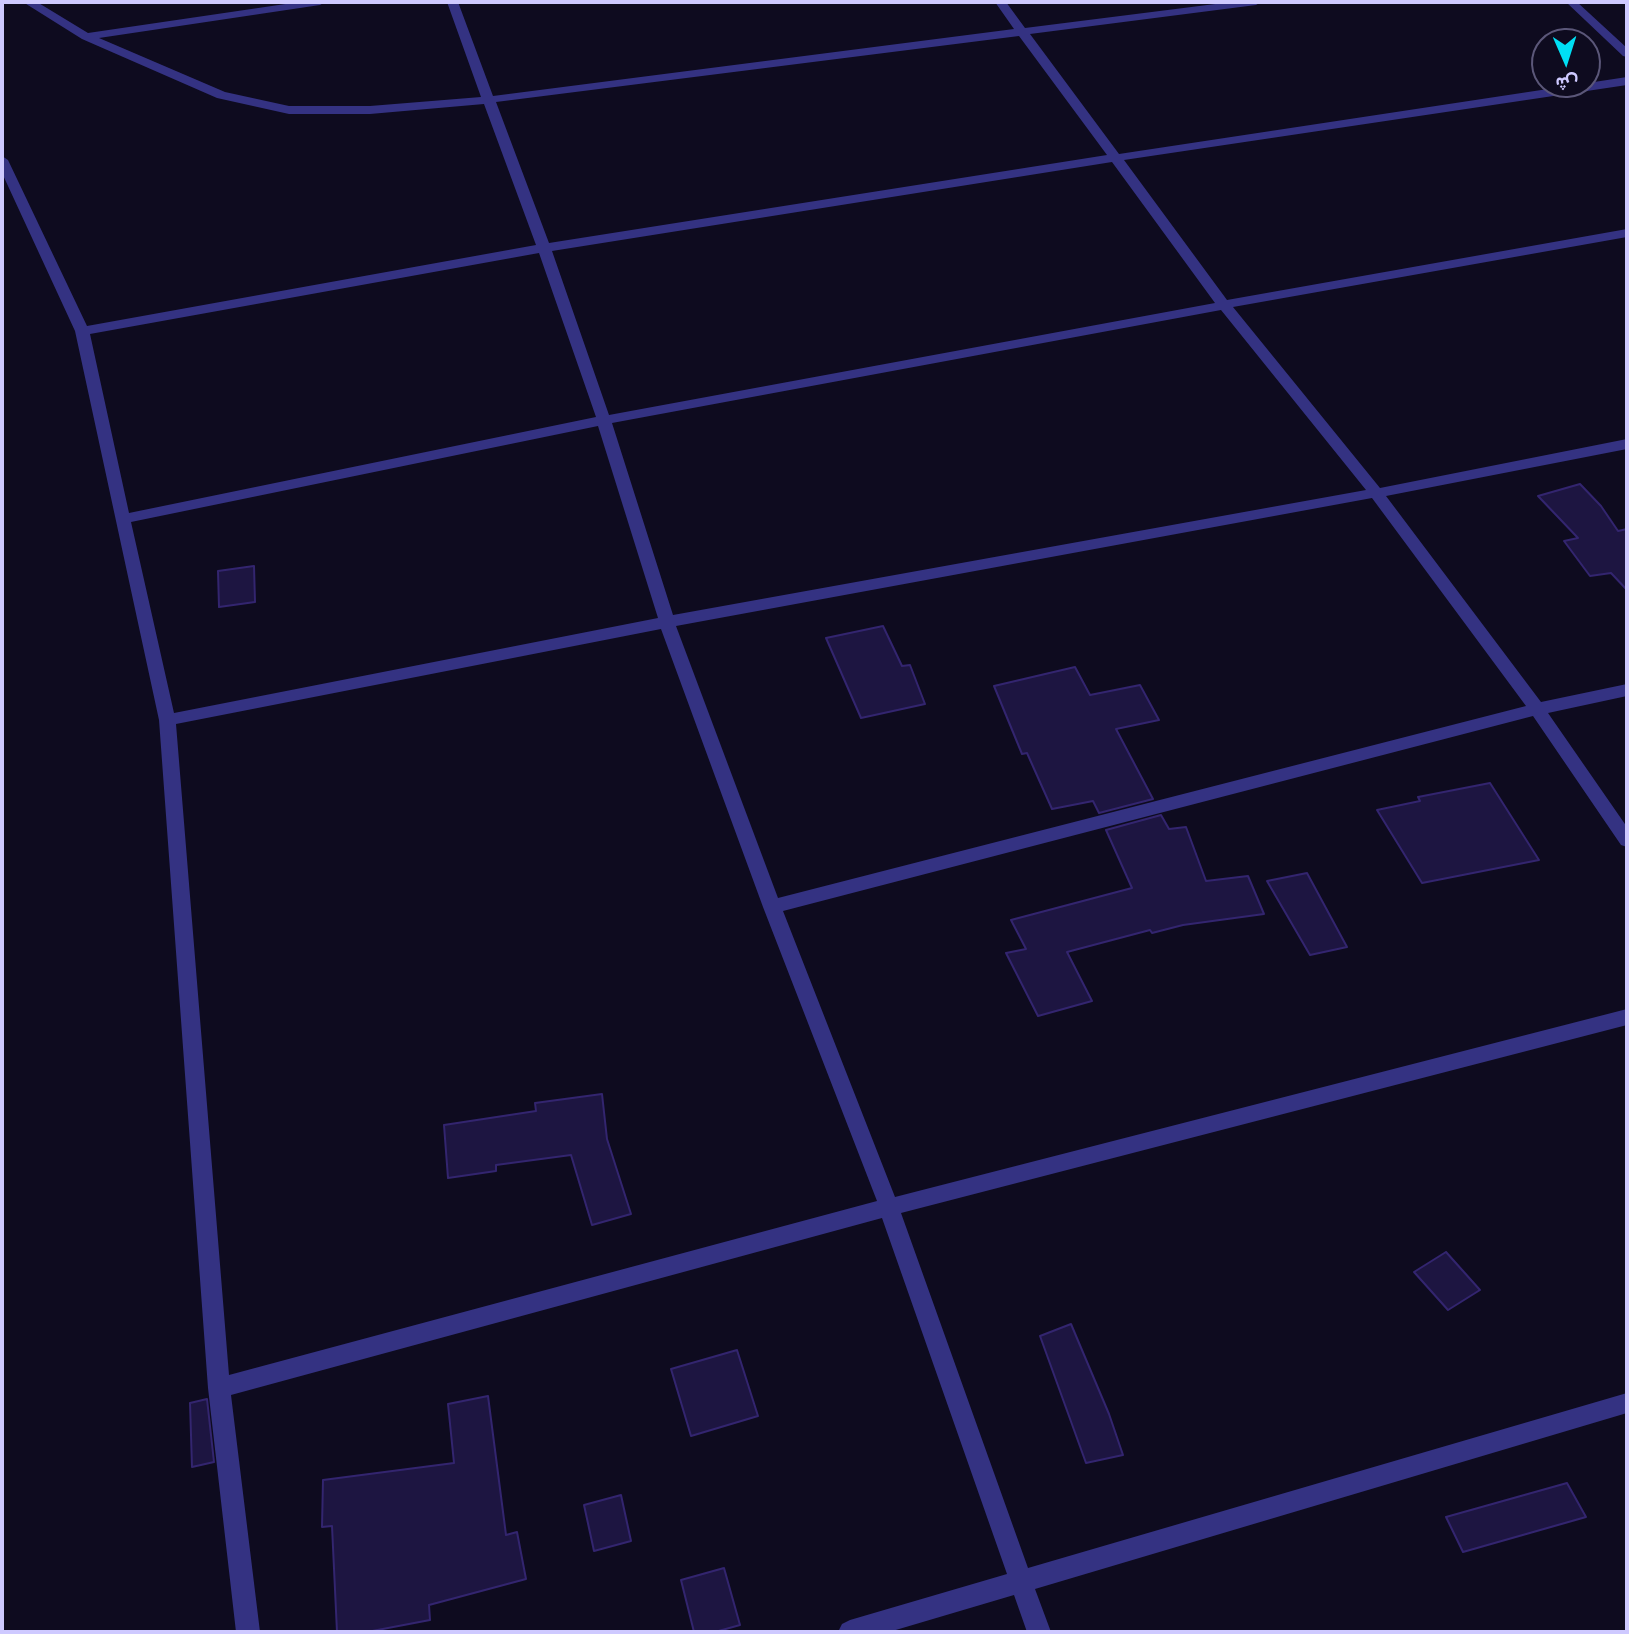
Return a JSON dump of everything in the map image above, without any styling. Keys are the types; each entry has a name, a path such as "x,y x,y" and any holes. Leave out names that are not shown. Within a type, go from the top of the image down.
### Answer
{"street":[{"path":"29,2 86,37 221,95 289,110 370,110 486,100 1256,2"},
{"path":"86,37 320,2"},
{"path":"452,2 486,100 544,248 604,420 667,622 772,907 890,1207 1023,1580 1039,1632"},
{"path":"1000,2 1224,305 1376,493 1537,709 1627,840"},
{"path":"1571,2 1627,54"},
{"path":"82,331 544,248 1627,81"},
{"path":"2,160 82,331 167,720 219,1388 248,1632"},
{"path":"123,519 604,420 1627,233"},
{"path":"167,720 667,622 1376,493 1627,444"},
{"path":"772,907 1537,709 1627,690"},
{"path":"219,1388 890,1207 1627,1017"},
{"path":"850,1632 1627,1404"}],"building":[{"path":"1580,484 1601,506 1618,531 1627,529 1627,590 1611,573 1590,576 1564,541 1578,538 1538,496"},
{"path":"254,566 255,602 219,607 218,571"},
{"path":"883,626 902,666 910,665 925,704 861,718 826,638"},
{"path":"1075,667 1090,695 1140,685 1159,720 1116,729 1153,799 1099,813 1093,801 1052,809 1027,753 1022,754 994,686"},
{"path":"1490,783 1539,860 1422,883 1377,810 1420,801 1418,797"},
{"path":"1161,815 1169,829 1186,827 1206,881 1248,876 1264,914 1183,925 1152,933 1150,930 1067,952 1092,1001 1038,1016 1006,953 1026,949 1011,920 1132,888 1106,830"},
{"path":"1307,873 1347,947 1310,955 1267,881"},
{"path":"602,1094 607,1139 631,1214 592,1225 571,1155 496,1165 496,1171 448,1178 444,1125 536,1111 535,1103"},
{"path":"1446,1252 1480,1290 1448,1310 1414,1272"},
{"path":"1071,1324 1109,1414 1123,1455 1086,1463 1040,1336"},
{"path":"737,1350 758,1416 691,1436 671,1369"},
{"path":"488,1396 506,1535 517,1532 526,1579 429,1605 430,1620 367,1632 337,1632 332,1526 322,1527 323,1480 454,1463 448,1404"},
{"path":"207,1399 214,1462 192,1467 190,1403"},
{"path":"1567,1483 1586,1517 1463,1552 1446,1517"},
{"path":"621,1495 631,1541 594,1551 584,1505"},
{"path":"724,1568 740,1625 715,1632 694,1632 681,1580"}]}
